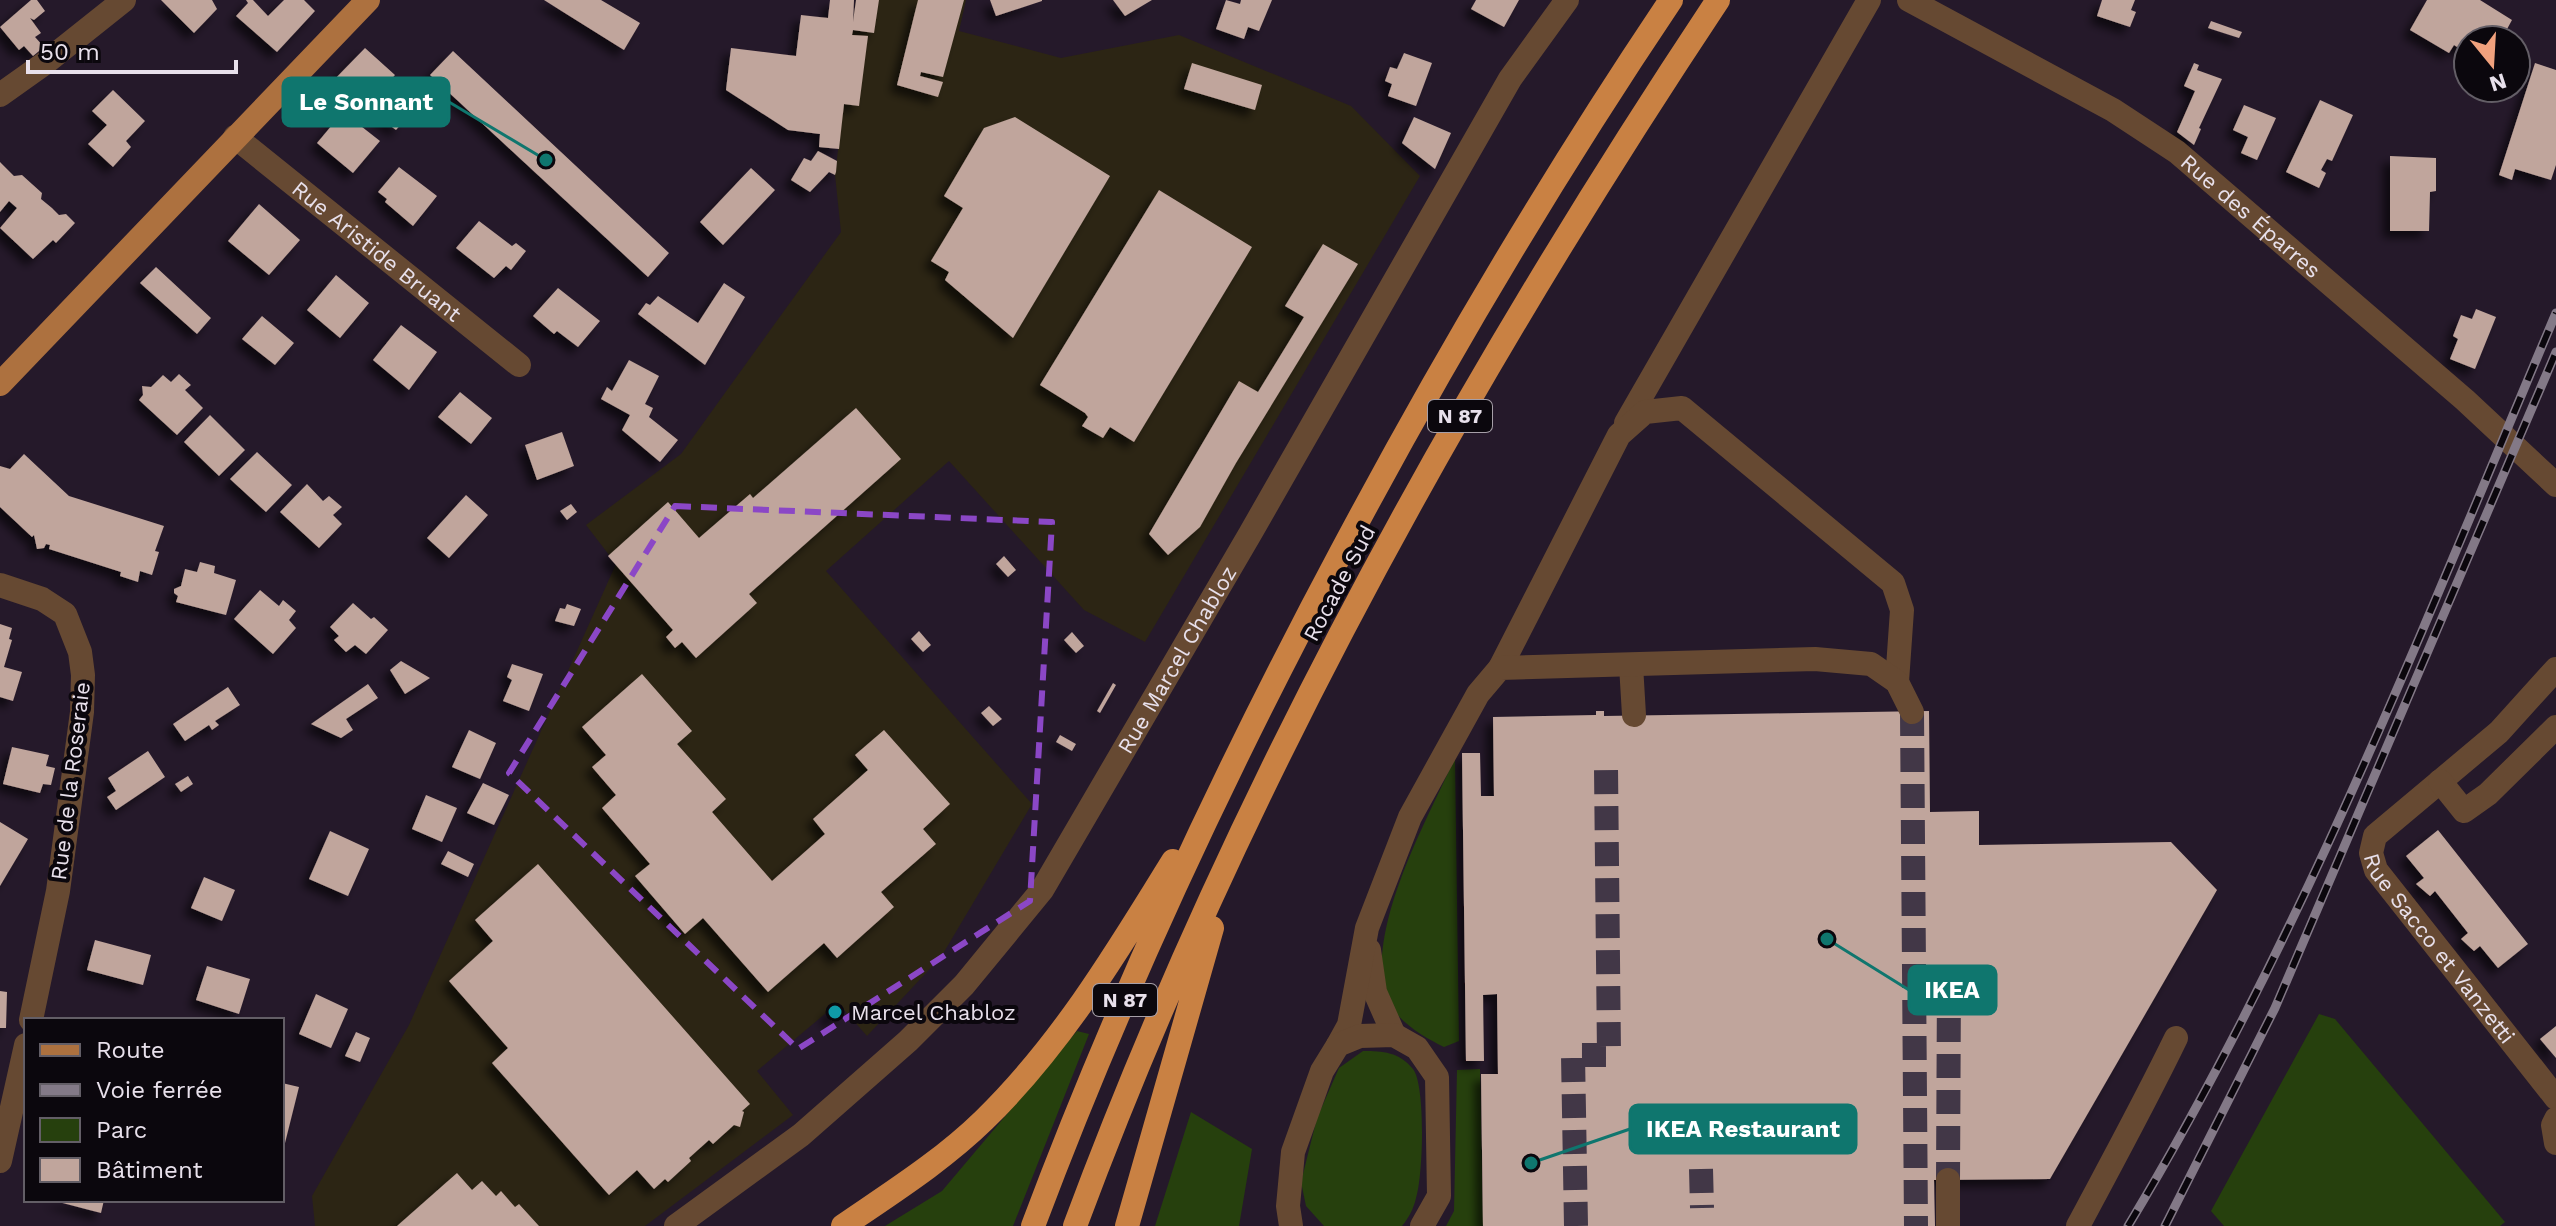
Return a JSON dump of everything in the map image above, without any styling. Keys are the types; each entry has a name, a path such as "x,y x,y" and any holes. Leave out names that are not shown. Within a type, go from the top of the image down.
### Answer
{"highway":[{"name":"Rocade Sud","path":"1033,1226 1137,970 1226,778 1308,615 1436,377 1534,215 1671,0"},
{"name":"Rocade Sud","path":"1075,1226 1172,989 1234,851 1349,619 1408,508 1565,237 1718,0"},
{"path":"843,1226 950,1149 983,1121 1041,1058 1106,969 1226,778"},
{"path":"1127,1226 1234,851"}],"main road":[{"path":"0,384 368,0"}],"street":[{"path":"0,95 124,0"},
{"name":"Rue Marcel Chabloz","path":"676,1226 801,1135 908,1041 964,985 1042,890 1510,79 1567,0"},
{"path":"1291,1226 1288,1206 1293,1152 1322,1071 1349,1025 1367,928 1410,817 1478,694 1500,668 1619,435 1869,0"},
{"name":"Rue des Éparres","path":"1909,0 2113,110 2177,152 2465,400 2556,485"},
{"name":"Rue Aristide Bruant","path":"235,137 519,365"},
{"path":"1619,435 1645,412 1682,408 1893,583 1902,610 1897,682"},
{"name":"Rue de la Roseraie","path":"0,585 42,599 65,614 80,652 83,675 82,712 58,891 31,1018"},
{"path":"1500,668 1815,659 1871,664 1897,682 1912,712"},
{"path":"1631,665 1634,715"},
{"name":"Rue Sacco et Vanzetti","path":"2556,669 2499,732 2375,836 2371,853 2376,870 2556,1098"},
{"path":"2440,781 2464,811 2488,794 2556,727"},
{"path":"1367,928 1375,992 1394,1035"},
{"path":"1338,1045 1360,1036 1394,1035 1417,1048 1437,1077 1439,1196 1422,1226"},
{"path":"2078,1226 2176,1038"},
{"path":"0,1161 24,1054"},
{"path":"2556,1119 2553,1125 2556,1143"},
{"path":"1948,1180 1948,1226"}],"highlighted area":[{"path":"675,506 1052,522 1030,901 798,1049 509,773"}],"shaded area":[{"path":"856,0 966,0 959,31 1061,58 1179,35 1351,106 1420,176 1145,642 1084,610 949,461 826,571 1032,804 941,957 867,1036 838,1003 757,1071 793,1115 645,1226 315,1226 312,1196 409,1025 616,564 586,525 681,454 841,232 835,175"}],"green space":[{"path":"1455,758 1459,1041 1444,1047 1416,1031 1392,1008 1384,990 1382,963 1385,933 1404,871"},
{"path":"2319,1014 2335,1019 2505,1222 2500,1226 2224,1226 2211,1211"},
{"path":"1077,1031 1089,1034 1013,1226 885,1226 942,1191"},
{"path":"1363,1051 1396,1056 1408,1063 1417,1079 1422,1132 1416,1198 1402,1226 1324,1226 1306,1206 1301,1182 1317,1118 1339,1068"},
{"path":"1480,1069 1483,1226 1446,1226 1454,1211 1457,1070"},
{"path":"1191,1112 1252,1149 1239,1226 1155,1226"}],"building":[{"path":"31,0 37,0 45,11 34,20 30,18 41,33 35,37 44,47 33,56 24,46 19,50 0,27"},
{"path":"161,0 212,0 217,9 194,33"},
{"path":"246,0 253,0 268,16 284,0 304,0 315,11 277,52 236,16 248,3"},
{"path":"544,0 601,0 640,23 624,50"},
{"path":"830,0 854,0 853,22 856,0 879,0 874,33 853,30 852,35 868,36 859,106 844,104 839,149 819,147 820,134 788,130 726,90 731,48 796,56 801,15 828,18"},
{"path":"918,0 964,0 943,77 921,72 920,76 943,82 938,97 897,85"},
{"path":"990,0 1042,0 1042,1 996,16"},
{"path":"1113,0 1152,0 1125,16"},
{"path":"1226,0 1240,4 1241,0 1272,0 1259,31 1248,27 1244,39 1216,29"},
{"path":"1476,0 1519,0 1504,27 1471,9"},
{"path":"2102,0 2135,0 2131,10 2136,12 2130,27 2097,16"},
{"path":"2427,0 2480,0 2512,20 2510,24 2452,24 2452,48 2449,53 2410,30"},
{"path":"2211,21 2242,32 2239,38 2208,28"},
{"path":"365,48 395,75 375,98 403,122 396,130 332,82"},
{"path":"453,51 669,253 648,277 430,75"},
{"path":"1404,53 1432,63 1416,106 1388,96 1392,84 1385,81 1390,67 1397,69"},
{"path":"1192,63 1262,85 1255,110 1184,89"},
{"path":"2194,63 2199,65 2197,70 2222,79 2194,145 2177,132 2195,91 2184,86"},
{"path":"2535,63 2556,70 2556,165 2551,180 2515,169 2512,180 2499,175 2522,104 2532,104"},
{"path":"113,90 145,121 126,141 131,147 113,167 88,144 107,125 92,111"},
{"path":"2320,100 2353,115 2332,161 2327,159 2321,170 2326,173 2319,188 2286,172"},
{"path":"2244,105 2276,118 2257,160 2241,153 2248,137 2233,130"},
{"path":"343,112 380,141 353,173 317,143"},
{"path":"1015,117 1110,176 1013,338 945,280 949,272 931,261 963,208 944,196 984,128"},
{"path":"1414,117 1451,133 1435,169 1402,143"},
{"path":"818,151 837,161 836,172 835,175 829,172 810,192 791,180 804,158 811,161"},
{"path":"2390,156 2436,158 2436,191 2430,192 2429,231 2390,231"},
{"path":"0,162 14,176 22,175 42,193 41,199 59,215 66,214 75,223 56,243 53,240 33,259 0,228 17,208 9,201 0,212"},
{"path":"399,167 437,196 413,226 378,192"},
{"path":"751,168 775,190 723,245 700,222"},
{"path":"1159,190 1252,247 1134,442 1110,427 1103,438 1082,426 1088,417 1085,413 1040,385"},
{"path":"259,204 300,240 269,275 228,241"},
{"path":"479,221 512,246 516,243 526,251 511,270 506,266 494,278 456,248"},
{"path":"1323,244 1358,264 1200,527 1168,555 1149,534 1239,381 1258,392 1304,317 1285,306"},
{"path":"156,267 211,318 197,334 140,283"},
{"path":"336,275 369,303 340,338 307,310"},
{"path":"724,283 745,297 705,365 638,314 646,303 650,305 658,296 698,323"},
{"path":"558,288 600,321 578,347 557,331 554,334 533,316"},
{"path":"2476,309 2496,317 2475,369 2450,359 2458,339 2453,336 2461,315 2472,319"},
{"path":"262,316 294,343 275,365 242,339"},
{"path":"401,325 437,352 409,390 373,360"},
{"path":"629,360 659,376 645,404 653,408 649,417 678,440 660,462 622,430 630,415 601,399 607,387 612,391"},
{"path":"179,374 191,385 185,390 203,408 177,435 139,400 143,395 142,386 151,387 163,375 171,382"},
{"path":"460,392 492,418 471,444 438,417"},
{"path":"856,408 901,459 749,594 757,603 696,658 682,642 675,648 666,637 673,630 608,556 668,502 699,538 750,494 753,498"},
{"path":"210,415 245,450 219,476 184,442"},
{"path":"562,432 574,466 537,480 525,445"},
{"path":"257,452 292,485 266,512 230,479"},
{"path":"24,454 69,496 164,526 155,551 159,552 152,575 140,571 138,582 120,576 121,572 49,549 50,545 37,549 34,535 32,537 0,507 0,466 10,469"},
{"path":"307,484 323,501 329,496 342,507 333,515 342,524 319,548 280,512"},
{"path":"466,495 488,515 449,558 427,538"},
{"path":"571,504 577,512 567,520 560,511"},
{"path":"1004,556 1016,570 1008,577 996,564"},
{"path":"200,562 215,566 214,573 236,580 226,615 176,602 178,596 174,589 181,586 185,569 197,572"},
{"path":"260,590 279,606 283,600 296,611 289,620 296,628 273,654 234,619"},
{"path":"353,603 388,630 366,654 355,645 346,652 334,640 339,636 330,627"},
{"path":"567,604 581,609 574,626 555,621 560,608 565,609"},
{"path":"0,624 12,628 9,639 12,640 4,667 22,672 13,701 0,697"},
{"path":"919,631 931,645 923,652 911,639"},
{"path":"1072,632 1084,646 1076,653 1064,640"},
{"path":"401,661 430,678 405,694 390,670"},
{"path":"512,664 543,674 529,711 503,701 512,680 507,677"},
{"path":"642,674 692,731 677,744 726,799 712,812 772,881 825,834 813,819 868,770 855,755 884,730 950,804 923,829 936,844 881,892 894,907 837,958 824,943 768,992 703,918 685,934 635,876 650,864 602,808 616,795 592,767 606,755 582,727"},
{"path":"1113,683 1116,685 1100,713 1097,711"},
{"path":"368,684 378,698 346,719 353,730 341,738 311,724"},
{"path":"228,687 240,705 215,721 219,725 212,730 209,725 185,741 173,724"},
{"path":"989,706 1002,719 993,726 981,713"},
{"path":"1596,711 1604,711 1604,716 1929,711 1930,812 1979,811 1979,845 2171,842 2217,890 2050,1179 1934,1180 1935,1226 1483,1226 1481,1074 1498,1074 1497,994 1483,995 1484,1061 1466,1061 1462,753 1480,753 1481,796 1494,796 1493,717 1596,715"},
{"path":"469,730 496,743 480,779 452,767"},
{"path":"1060,735 1076,744 1072,751 1056,742"},
{"path":"12,747 49,755 46,766 55,768 51,785 43,784 40,793 3,784"},
{"path":"148,751 165,777 116,810 107,797 116,791 108,778"},
{"path":"188,776 193,784 181,792 175,784"},
{"path":"483,783 509,795 494,825 467,813"},
{"path":"426,795 457,808 442,842 412,829"},
{"path":"0,822 28,839 0,886"},
{"path":"2438,830 2528,944 2498,968 2480,946 2474,951 2461,939 2468,933 2435,891 2430,896 2416,884 2424,878 2406,856"},
{"path":"330,831 369,849 348,896 309,879"},
{"path":"448,851 474,864 468,877 441,864"},
{"path":"538,864 750,1104 742,1111 740,1127 734,1125 713,1144 709,1140 668,1182 665,1179 654,1189 637,1170 609,1195 492,1063 508,1048 449,981 493,941 475,920"},
{"path":"204,877 235,890 222,921 191,908"},
{"path":"95,940 151,955 143,985 87,970"},
{"path":"207,966 250,979 239,1014 196,1000"},
{"path":"0,991 7,992 6,1028 0,1028"},
{"path":"316,994 348,1009 331,1048 299,1034"},
{"name":"Marcel Chabloz","path":"838,1004 844,1011 832,1021 826,1014"},
{"path":"2556,1026 2556,1058 2540,1039"},
{"path":"356,1032 370,1038 360,1062 345,1056"},
{"path":"284,1083 299,1087 284,1147"},
{"path":"457,1173 472,1190 482,1181 496,1196 501,1191 515,1207 519,1204 539,1226 397,1226"},
{"path":"59,1202 104,1202 101,1213"}],"tunnel":[{"path":"1912,712 1916,1226"},
{"path":"1576,1226 1573,1055 1609,1055 1606,768"},
{"path":"1915,980 1949,980 1948,1180"},
{"path":"1701,1169 1702,1208"}],"railway":[{"path":"2128,1226 2191,1117 2305,892 2409,662 2556,313"},
{"path":"2165,1226 2275,1008 2556,352"}],"place":[{"name":"Le Sonnant","path":"546,160"},
{"name":"IKEA","path":"1827,939"},
{"name":"Marcel Chabloz","path":"835,1012"},
{"name":"IKEA Restaurant","path":"1531,1163"}]}
